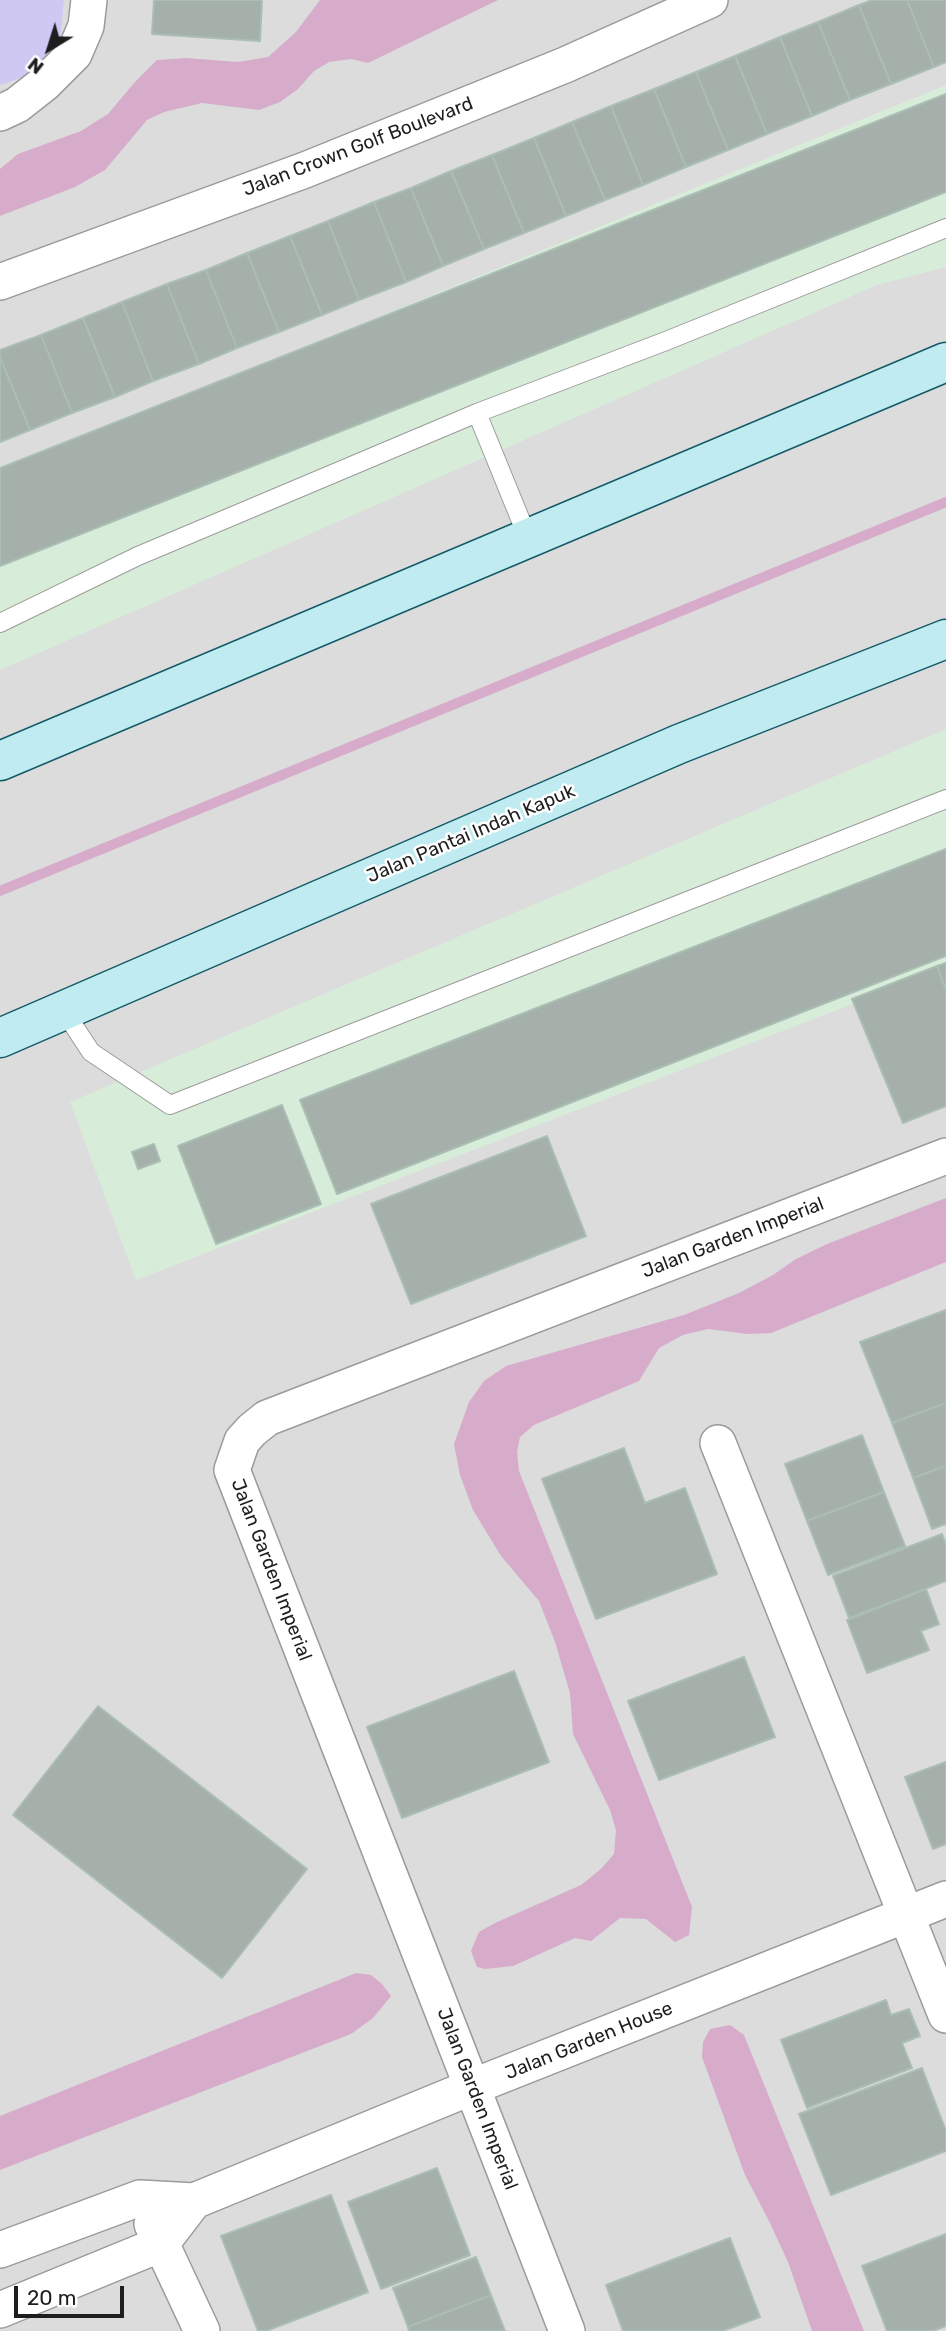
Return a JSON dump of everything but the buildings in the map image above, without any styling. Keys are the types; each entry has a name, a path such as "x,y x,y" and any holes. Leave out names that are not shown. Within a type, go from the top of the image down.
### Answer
{"main road":[{"path":"0,761 946,362"},
{"name":"Jalan Pantai Indah Kapuk","path":"0,1038 679,744 946,639"}],"street":[{"path":"0,113 17,105 45,83 74,54 86,26 89,0"},
{"name":"Jalan Crown Golf Boulevard","path":"0,282 317,165 565,65 710,0"},
{"name":"Jalan Garden Imperial","path":"567,2331 232,1470 242,1441 267,1418 946,1156"},
{"path":"718,1443 946,2015"},
{"name":"Jalan Garden House","path":"0,2250 141,2198 194,2201 472,2087 946,1899"},
{"path":"141,2198 202,2331"},
{"path":"0,2310 161,2244 194,2201"}],"lane":[{"path":"0,623 138,556 477,413 666,341 946,228"},
{"path":"477,413 528,538"},
{"path":"64,1011 91,1052 170,1105 946,799"}],"shaded area":[{"path":"0,0 946,0 946,2331 0,2331"},
{"path":"0,0 64,0 59,49 44,70 0,85"},
{"path":"320,0 498,0 368,63 351,59 329,62 314,71 298,89 280,102 259,110 202,103 164,112 147,120 105,170 75,187 0,216 0,169 18,154 81,131 108,114 157,60 186,58 238,62 268,57 296,32"},
{"path":"946,85 946,267 877,285 0,670 0,472"},
{"path":"946,729 946,968 136,1280 70,1102"},
{"path":"946,1198 946,1262 771,1333 748,1334 708,1329 683,1335 659,1348 639,1381 534,1425 520,1437 517,1452 519,1471 692,1907 689,1935 675,1942 646,1919 620,1918 591,1941 575,1938 513,1966 485,1969 477,1967 471,1951 479,1932 581,1885 614,1854 616,1830 610,1810 573,1734 570,1693 539,1601 501,1556 473,1510 460,1475 454,1444 469,1402 484,1381 506,1366 684,1315 739,1293 827,1244"},
{"path":"356,1973 371,1975 391,1996 373,2018 351,2034 0,2170 0,2116"},
{"path":"730,2025 744,2035 864,2331 812,2331 788,2262 745,2175 702,2057 703,2042 710,2029"}],"waterway":[{"path":"0,891 946,502"}]}
